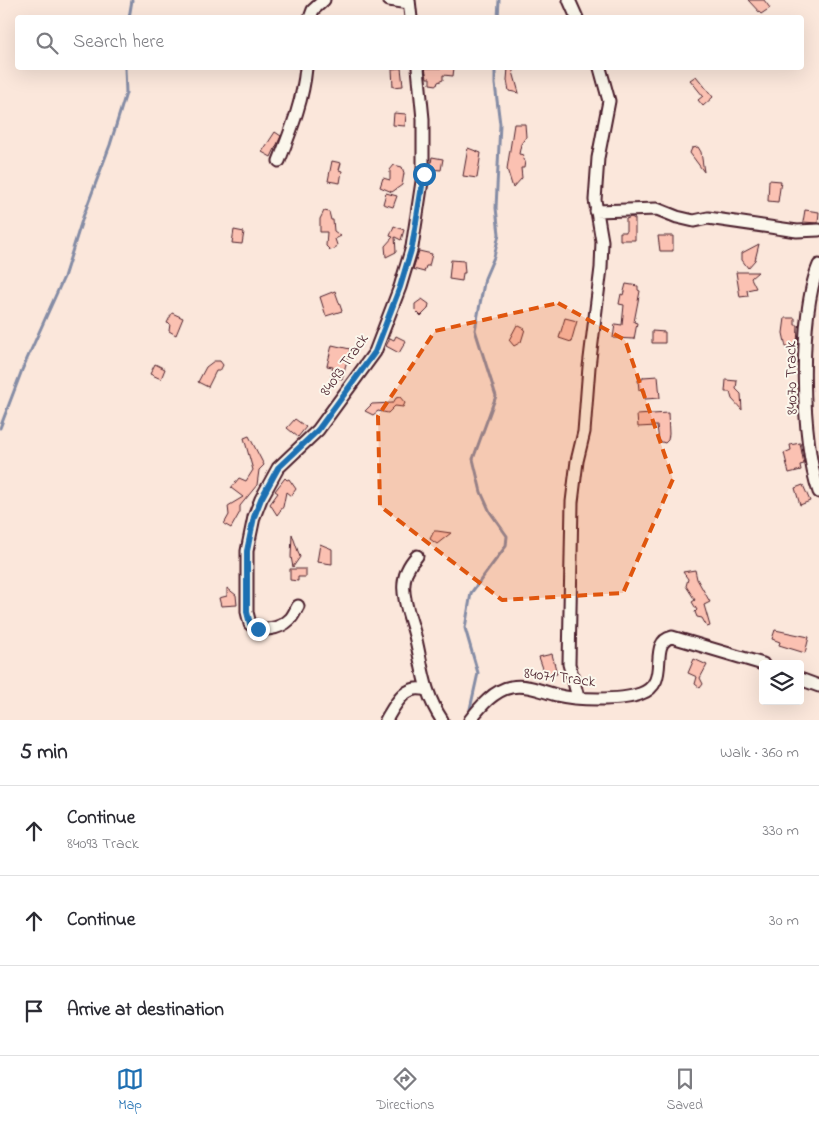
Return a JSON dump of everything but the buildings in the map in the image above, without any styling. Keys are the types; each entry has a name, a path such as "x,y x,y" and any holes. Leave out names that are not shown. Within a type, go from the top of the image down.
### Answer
{"street":[{"path":"311,15 313,10 324,0"},
{"path":"389,0 409,1 411,15"},
{"path":"569,0 576,15"},
{"path":"279,161 297,116 305,84 306,70"},
{"name":"84093 Track","path":"298,606 285,623 266,629 258,629 250,624 247,612 246,570 247,551 254,517 271,478 278,468 318,430 375,352 400,287 412,247 424,174 423,118 418,70"},
{"path":"578,697 569,664 572,502 577,461 584,432 589,367 601,275 602,241 596,210 598,158 609,101 601,70"},
{"path":"596,210 657,209 676,217 694,221 708,218 797,231 819,230"},
{"name":"84070 Track","path":"819,264 813,279 806,316 805,359 807,418 814,477 819,492"},
{"path":"418,556 409,567 404,597 405,607 416,637 426,690 442,720"},
{"name":"84071 Track","path":"470,720 491,698 511,687 536,689 558,695 578,697 615,698 647,691 657,679 660,647 664,640 672,637 759,663"},
{"path":"804,680 819,686"},
{"path":"386,720 405,693 412,689 426,690"}],"highlighted area":[{"path":"558,303 625,340 673,479 623,593 502,600 380,506 378,416 435,331"}],"waterway":[{"path":"130,15 132,0"},
{"path":"498,15 499,0"},
{"path":"0,428 22,370 64,277 126,93 125,70"},
{"path":"470,709 478,673 465,628 471,593 506,546 507,536 490,512 481,492 473,459 496,396 475,330 485,278 494,257 499,234 496,208 500,124 495,70"}],"route":[{"path":"258,629 250,624 247,612 247,551 254,517 271,478 278,468 318,430 375,352 400,287 412,247 424,174"}]}
